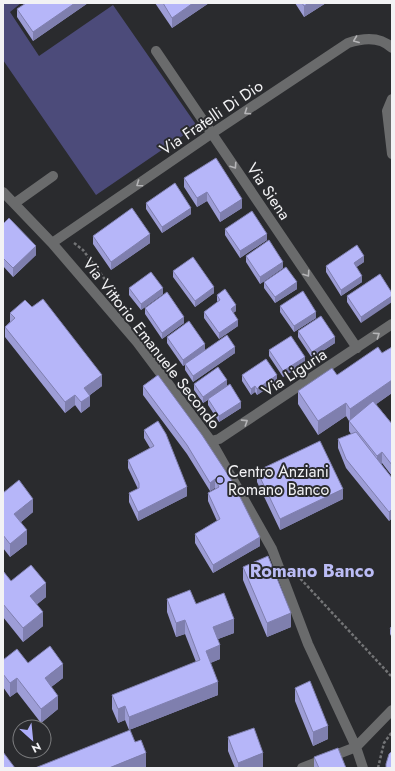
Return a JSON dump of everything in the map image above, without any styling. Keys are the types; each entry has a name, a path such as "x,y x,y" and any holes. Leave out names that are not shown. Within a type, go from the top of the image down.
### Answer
{"street":[{"name":"Via Fratelli Di Dio","path":"52,244 211,134 348,43 363,38 374,39 392,48"},
{"name":"Via Siena","path":"156,51 357,348"},
{"path":"392,99 387,111 392,154"},
{"path":"15,203 53,176"},
{"name":"Via Vittorio Emanuele Secondo","path":"3,192 52,244 136,342 211,441 272,549 303,630 356,747 363,768"},
{"name":"Via Liguria","path":"211,441 219,439 392,324"},
{"path":"302,768 356,747 392,710"}],"path":[{"path":"293,572 392,677"},
{"path":"378,768 384,743 392,732"}],"shaded area":[{"path":"3,3 21,3 10,12 39,56 113,5 197,126 96,195 3,60"}],"building":[{"path":"26,3 75,3 33,32 17,9"},
{"path":"163,3 193,3 172,18"},
{"path":"302,3 309,3 304,6"},
{"path":"216,158 242,199 220,213 207,192 197,198 184,178"},
{"path":"175,183 191,208 162,227 146,203"},
{"path":"132,208 150,234 111,262 93,236"},
{"path":"252,211 267,234 240,251 225,229"},
{"path":"9,218 36,246 13,268 3,258 3,224"},
{"path":"269,240 283,262 260,277 246,256"},
{"path":"357,245 364,256 354,263 362,276 341,290 326,266"},
{"path":"193,257 214,287 195,301 173,271"},
{"path":"286,267 297,282 275,297 264,282"},
{"path":"151,272 163,288 141,304 129,288"},
{"path":"380,274 392,293 392,296 361,317 347,296"},
{"path":"225,289 236,305 231,309 238,320 219,333 204,312 220,300 217,295"},
{"path":"303,291 316,312 294,326 280,306"},
{"path":"167,292 184,317 162,333 145,308"},
{"path":"43,299 102,375 84,388 90,396 81,402 75,395 65,402 5,327 15,318 10,313 25,300 32,307"},
{"path":"321,316 335,337 312,352 298,331"},
{"path":"189,321 205,344 183,360 167,337"},
{"path":"227,335 235,347 193,376 185,364"},
{"path":"291,336 305,357 283,371 269,350"},
{"path":"378,347 382,353 392,347 392,380 350,409 346,403 318,421 298,391 332,368 337,375"},
{"path":"266,359 277,375 257,389 255,386 251,389 242,375"},
{"path":"218,367 227,380 203,397 194,384"},
{"path":"158,375 202,435 232,481 260,537 213,565 195,534 220,519 208,493 219,487 215,479 210,483 187,445 143,386"},
{"path":"230,384 241,402 219,416 208,399"},
{"path":"373,401 392,424 392,465 382,452 377,456 349,421"},
{"path":"158,421 166,434 187,487 138,512 129,493 139,488 139,483 128,460 154,446 144,430"},
{"path":"356,432 392,478 392,509 389,512 346,459 338,439"},
{"path":"320,441 343,489 280,519 257,471"},
{"path":"19,480 33,499 14,514 27,530 10,544 3,535 3,493"},
{"path":"268,556 291,613 267,623 243,567"},
{"path":"31,565 46,583 30,596 43,612 23,628 3,604 3,571 11,581"},
{"path":"190,590 196,604 224,593 234,619 213,627 220,645 206,651 218,682 129,717 125,706 118,709 112,695 200,660 185,620 176,623 167,599"},
{"path":"50,646 63,664 45,678 58,696 41,709 17,678 10,683 3,674 3,660 17,649 28,663"},
{"path":"310,681 328,726 313,732 295,688"},
{"path":"254,728 263,753 238,763 228,737"},
{"path":"130,730 135,742 141,740 146,753 109,768 35,768"},
{"path":"338,748 346,768 319,768 314,757"},
{"path":"392,751 392,768 386,768 389,754"},
{"path":"3,752 15,768 3,768"}],"place":[{"name":"Centro Anziani Romano Banco","path":"220,480"}],"district":[{"name":"Romano Banco","path":"312,571"}]}
